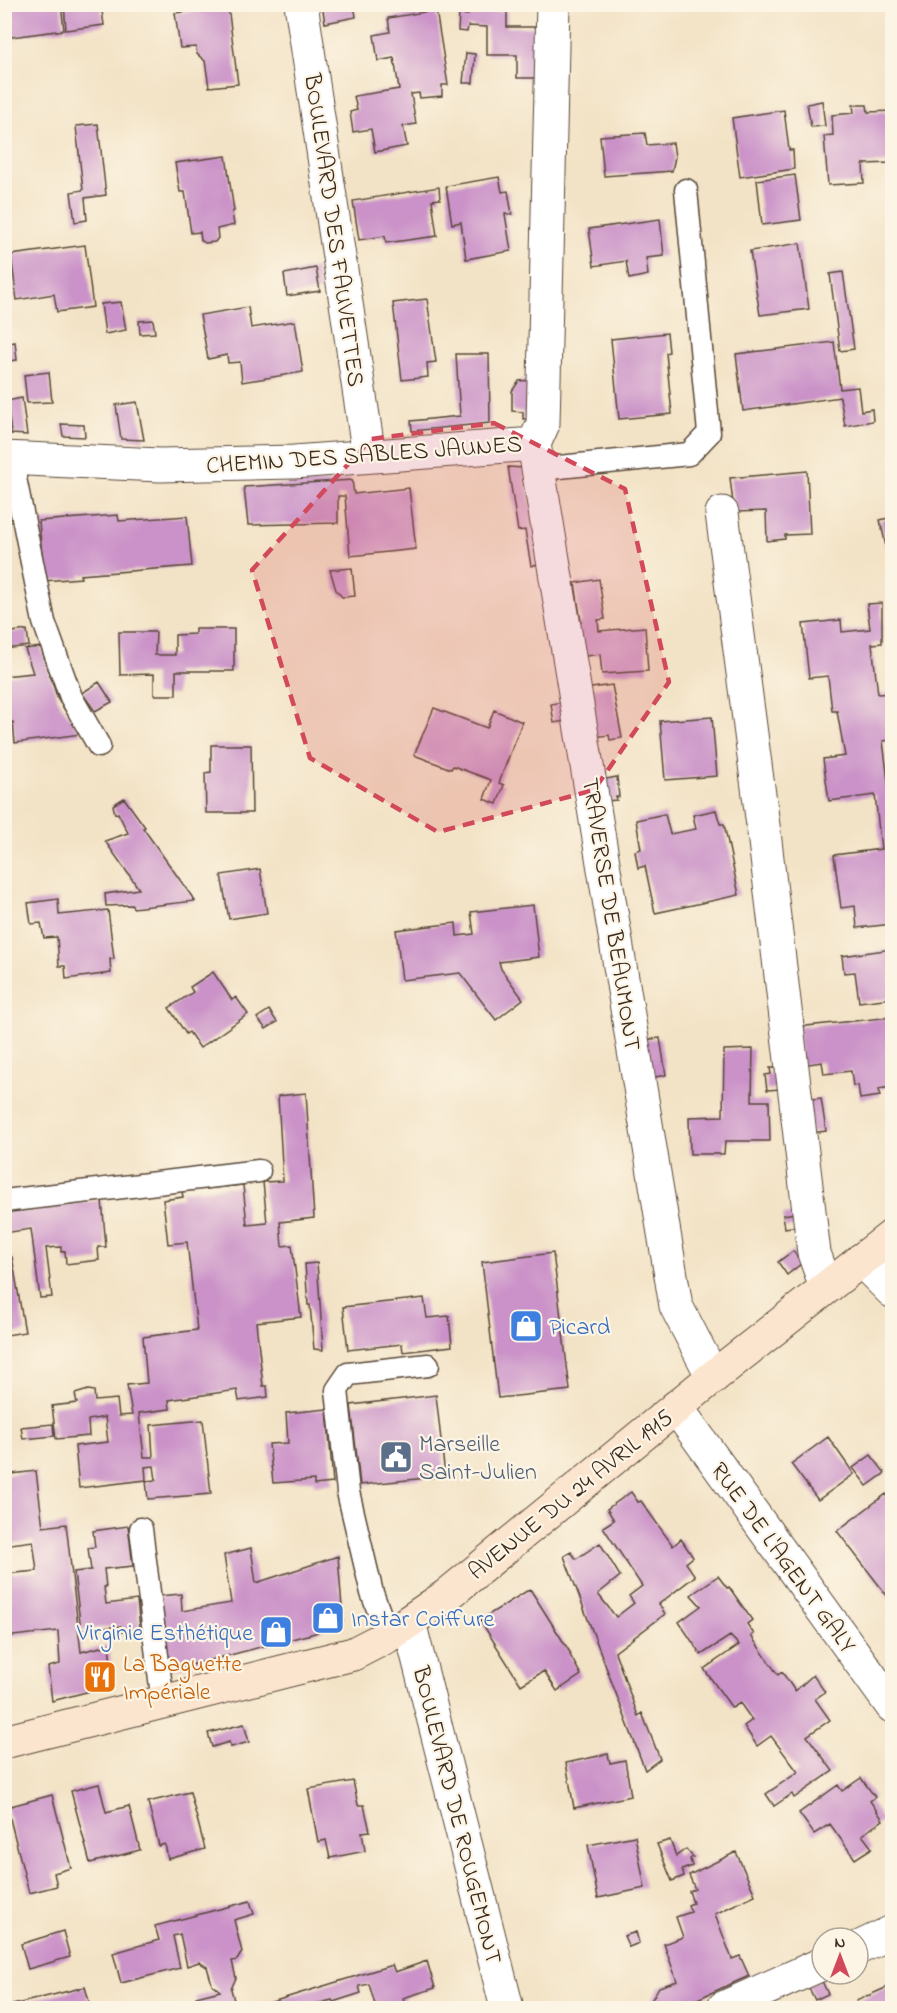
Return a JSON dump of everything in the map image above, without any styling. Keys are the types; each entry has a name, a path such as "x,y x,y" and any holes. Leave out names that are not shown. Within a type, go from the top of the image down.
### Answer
{"main road":[{"name":"AVENUE DU 24 AVRIL 1915","path":"4,1742 353,1654 399,1629 459,1585 712,1377 892,1236"}],"street":[{"name":"BOULEVARD DES FAUVETTES","path":"301,4 369,456"},
{"name":"CHEMIN DES SABLES JAUNES","path":"8,458 160,465 294,462 369,456 536,456 543,424 552,4"},
{"name":"TRAVERSE DE BEAUMONT","path":"536,456 676,1306 712,1377"},
{"path":"722,513 764,833 814,1253 826,1287"},
{"path":"861,1260 892,1291"},
{"name":"RUE DE L'AGENT GALY","path":"676,1407 892,1706"},
{"name":"BOULEVARD DE ROUGEMONT","path":"399,1629 507,2008"},
{"path":"870,1942 892,1932"},
{"path":"723,2008 810,1969"}],"lane":[{"path":"536,456 689,454 709,434 686,190"},
{"path":"8,458 44,622 71,697 99,746"},
{"path":"4,1201 259,1171"},
{"path":"399,1629 372,1593 348,1492 337,1390 348,1374 428,1365"},
{"path":"141,1529 163,1703"}],"highlighted area":[{"path":"494,423 625,489 669,682 594,790 438,832 310,758 252,570 371,439"}],"building":[{"path":"4,4 61,4 64,30 4,38"},
{"path":"64,4 101,4 104,25 66,30"},
{"path":"322,4 354,4 356,17 325,23"},
{"path":"469,4 496,4 496,11 507,11 507,27 538,27 537,78 517,78 517,55 487,55 487,27 468,26 467,32 458,31 459,14 468,15"},
{"path":"228,6 238,84 209,87 205,61 197,54 196,47 180,48 175,13"},
{"path":"436,10 448,85 442,85 442,96 420,98 419,93 411,94 416,124 403,126 407,146 375,152 371,129 353,132 350,112 357,110 354,96 399,89 394,58 378,61 374,35 390,32 388,18"},
{"path":"466,53 475,54 473,83 463,83"},
{"path":"822,101 825,126 811,127 807,104"},
{"path":"853,105 867,105 868,112 892,111 892,163 863,164 864,183 828,185 824,136 833,135 832,115 854,113"},
{"path":"784,110 789,150 793,150 794,169 740,177 732,118"},
{"path":"98,124 106,195 85,198 87,220 75,222 71,192 83,190 76,126"},
{"path":"645,133 647,145 673,143 675,157 672,171 604,176 600,136"},
{"path":"226,156 234,225 217,229 218,238 215,242 205,243 201,240 200,232 191,233 185,192 180,192 175,163"},
{"path":"795,175 801,220 762,225 757,180"},
{"path":"499,177 502,192 508,191 512,214 505,214 511,251 466,259 461,222 452,224 446,186"},
{"path":"439,187 440,199 432,200 437,236 386,243 385,236 359,240 353,201"},
{"path":"660,219 664,256 646,258 648,275 629,279 626,261 594,266 589,229"},
{"path":"800,243 809,309 760,315 750,251"},
{"path":"85,245 93,307 57,312 54,294 17,300 11,255"},
{"path":"316,268 320,291 287,296 284,274"},
{"path":"843,272 854,349 840,351 830,274"},
{"path":"427,299 436,362 427,363 428,377 402,380 393,303"},
{"path":"121,302 126,330 105,334 101,304"},
{"path":"248,307 251,328 295,321 303,372 242,382 240,362 228,363 227,355 208,359 200,315"},
{"path":"153,320 155,333 140,334 139,321"},
{"path":"667,333 669,352 666,353 672,414 619,419 611,339"},
{"path":"15,342 17,360 8,361 5,344"},
{"path":"834,342 840,389 858,387 861,411 872,409 873,421 845,426 840,397 743,411 736,354"},
{"path":"456,354 489,354 490,423 412,431 411,421 460,416"},
{"path":"49,372 52,402 27,403 24,375"},
{"path":"532,380 532,419 523,419 523,412 512,411 512,391 519,381"},
{"path":"22,398 27,435 11,434 7,401"},
{"path":"137,402 144,440 121,439 116,405"},
{"path":"61,424 84,425 85,437 63,436"},
{"path":"508,467 524,468 543,563 531,566 525,530 518,531"},
{"path":"807,471 810,534 785,535 785,539 767,541 766,511 734,512 730,478"},
{"path":"352,480 354,494 409,488 416,549 350,556 345,496 338,496 338,523 248,525 244,487"},
{"path":"118,515 119,521 187,516 192,566 80,575 81,578 44,581 39,521"},
{"path":"892,517 892,544 886,546 880,520"},
{"path":"352,568 355,596 342,597 336,590 330,570"},
{"path":"599,579 605,619 598,620 599,631 645,627 648,671 602,674 600,654 580,657 574,623 581,622 575,583"},
{"path":"882,603 882,643 872,644 878,694 892,693 892,740 883,741 892,813 892,924 857,928 855,906 841,908 834,855 881,849 875,795 829,801 823,759 845,756 837,711 832,711 828,676 809,678 803,624 841,620 842,632 870,629 867,604"},
{"path":"195,629 234,629 234,671 176,671 176,695 154,695 154,674 120,675 119,632 156,632 155,655 175,655 175,635 195,634"},
{"path":"27,630 29,646 4,649 4,633"},
{"path":"41,647 58,700 81,734 15,743 13,722 4,723 4,676 33,673 25,649"},
{"path":"99,682 112,702 95,711 82,693"},
{"path":"612,685 622,738 610,740 609,735 594,737 585,689"},
{"path":"567,701 571,720 554,723 551,704"},
{"path":"434,708 487,728 494,710 522,722 499,783 504,785 497,804 484,799 491,780 453,766 451,769 414,755"},
{"path":"712,717 717,776 665,780 660,721"},
{"path":"211,745 251,745 252,813 206,813 205,773 211,772"},
{"path":"617,777 619,797 616,797 617,800 605,801 601,780"},
{"path":"124,798 195,901 133,908 132,905 106,906 105,894 139,889 105,841 128,833 118,813 115,814 113,805"},
{"path":"716,810 720,824 724,824 739,895 655,913 645,866 638,868 635,851 641,849 636,820 665,814 670,834 696,829 693,815"},
{"path":"260,869 267,913 229,919 221,875"},
{"path":"58,899 59,915 108,910 114,959 110,959 111,973 66,979 65,966 59,966 57,937 44,938 41,923 31,924 28,903"},
{"path":"533,905 539,957 499,962 501,969 523,999 496,1020 460,973 402,980 396,930 456,923 457,936 474,934 471,912"},
{"path":"892,949 892,998 859,1002 855,972 844,973 842,956"},
{"path":"213,972 232,1000 236,997 248,1014 200,1048 189,1032 186,1034 169,1008 193,992 190,987"},
{"path":"269,1010 277,1022 266,1029 257,1018"},
{"path":"892,1017 892,1087 879,1089 880,1096 860,1099 858,1085 853,1086 851,1071 824,1074 822,1062 802,1065 797,1027"},
{"path":"660,1038 666,1075 650,1078 644,1040"},
{"path":"753,1049 752,1101 769,1101 770,1141 725,1141 724,1154 690,1154 689,1117 723,1116 724,1050"},
{"path":"770,1068 779,1068 781,1089 767,1090 765,1075 771,1074"},
{"path":"306,1093 314,1218 280,1222 282,1246 292,1245 301,1317 256,1322 263,1386 267,1386 268,1397 239,1401 237,1390 169,1400 170,1409 139,1413 144,1457 153,1457 151,1425 203,1420 211,1494 148,1499 146,1481 156,1480 154,1466 145,1467 146,1480 79,1488 75,1446 108,1442 105,1417 88,1420 89,1436 56,1439 52,1406 77,1403 75,1394 88,1390 94,1391 95,1401 117,1399 119,1416 132,1415 127,1385 147,1383 143,1337 197,1330 187,1242 168,1244 163,1200 183,1197 182,1191 243,1185 247,1225 267,1223 263,1182 283,1181 278,1096"},
{"path":"821,1098 826,1131 811,1133 807,1100"},
{"path":"102,1200 106,1247 98,1247 99,1260 66,1264 65,1251 61,1252 61,1247 46,1248 52,1297 40,1298 31,1229 4,1233 4,1212"},
{"path":"796,1213 798,1226 785,1228 783,1215"},
{"path":"793,1251 802,1263 787,1275 778,1262"},
{"name":"Picard","path":"553,1253 570,1390 498,1398 482,1262"},
{"path":"12,1257 25,1332 7,1335 4,1324 4,1258"},
{"path":"317,1263 323,1350 314,1349 305,1264"},
{"path":"424,1298 427,1318 449,1316 452,1346 403,1352 402,1344 348,1350 343,1307"},
{"path":"436,1395 445,1476 360,1485 351,1405"},
{"path":"327,1409 333,1483 314,1485 314,1480 273,1483 269,1444 288,1443 286,1413"},
{"path":"53,1424 54,1436 23,1439 21,1427"},
{"path":"828,1437 854,1474 818,1500 791,1464"},
{"path":"871,1455 885,1473 867,1486 853,1468"},
{"path":"36,1471 43,1527 66,1524 81,1652 109,1645 113,1685 52,1701 48,1667 60,1664 58,1631 4,1637 4,1574 37,1571 33,1541 4,1545 4,1475"},
{"path":"631,1492 638,1502 641,1501 673,1546 681,1539 693,1557 686,1563 695,1576 659,1604 665,1614 615,1652 638,1716 642,1713 660,1759 645,1770 564,1556 571,1552 576,1559 600,1543 620,1576 598,1594 616,1617 634,1603 629,1596 642,1586 603,1527 614,1520 607,1509"},
{"path":"886,1494 892,1502 892,1602 837,1531"},
{"path":"128,1526 133,1566 104,1569 106,1587 104,1587 106,1604 137,1600 140,1629 122,1632 121,1626 81,1630 74,1572 91,1570 88,1548 95,1547 93,1531"},
{"path":"251,1548 256,1583 338,1556 343,1621 315,1633 168,1671 159,1596 181,1594 182,1611 231,1603 224,1555"},
{"path":"718,1576 727,1588 729,1587 752,1620 747,1624 754,1634 751,1636 778,1675 782,1672 795,1691 813,1675 825,1692 815,1699 830,1720 807,1736 833,1771 794,1798 792,1794 774,1806 766,1794 798,1772 771,1736 757,1746 744,1726 752,1720 740,1703 732,1708 704,1669 739,1645 730,1636 701,1655 679,1622 701,1606 691,1595"},
{"path":"530,1589 571,1654 581,1675 557,1691 544,1671 521,1685 480,1620"},
{"path":"244,1724 249,1742 231,1747 229,1742 212,1747 208,1733"},
{"path":"608,1754 610,1763 625,1760 631,1796 574,1808 566,1763"},
{"path":"861,1778 875,1797 870,1801 883,1820 862,1835 872,1848 855,1859 830,1824 814,1834 799,1813 838,1785 842,1791"},
{"path":"353,1781 358,1805 364,1805 370,1831 362,1832 365,1851 330,1858 326,1840 318,1842 308,1789"},
{"path":"99,1784 106,1812 129,1806 140,1850 90,1863 71,1791"},
{"path":"190,1792 205,1849 168,1859 165,1844 159,1846 148,1802"},
{"path":"52,1795 71,1868 54,1873 57,1886 29,1893 7,1807"},
{"path":"635,1836 645,1888 598,1898 588,1845"},
{"path":"670,1840 676,1856 686,1849 693,1857 690,1859 692,1866 682,1870 684,1876 672,1881 657,1844"},
{"path":"736,1852 755,1895 715,1914 732,1959 740,1956 749,1976 677,2008 653,2008 651,2001 659,1987 677,1981 664,1944 683,1937 676,1917 691,1912 688,1905 693,1903 689,1891 695,1889 689,1875"},
{"path":"250,1901 254,1914 234,1920 242,1952 237,1960 232,1961 236,1978 231,1989 236,2008 199,2008 196,1997 220,1991 212,1984 207,1967 199,1962 187,1966 180,1934 173,1936 180,1968 121,1983 113,1953 159,1940 155,1926"},
{"path":"63,1931 70,1957 28,1969 21,1944"},
{"path":"636,1932 639,1943 629,1947 624,1936"},
{"path":"427,1961 435,1988 403,1998 405,2007 376,2008 369,1984 359,1986 361,1993 333,2002 332,2000 301,2008 263,2008 262,2005 392,1965 395,1972"},
{"path":"892,1985 892,2008 860,2008 856,2001"},
{"path":"808,1986 824,1986 828,1994 815,2000"},
{"path":"85,1987 91,2008 4,2008 4,2007"}],"place":[{"name":"Picard","path":"526,1326"},
{"name":"Marseille Saint-Julien","path":"396,1457"},
{"name":"Instar Coiffure","path":"328,1618"},
{"name":"Virginie Esthétique","path":"276,1632"},
{"name":"La Baguette Impériale","path":"100,1677"}]}
